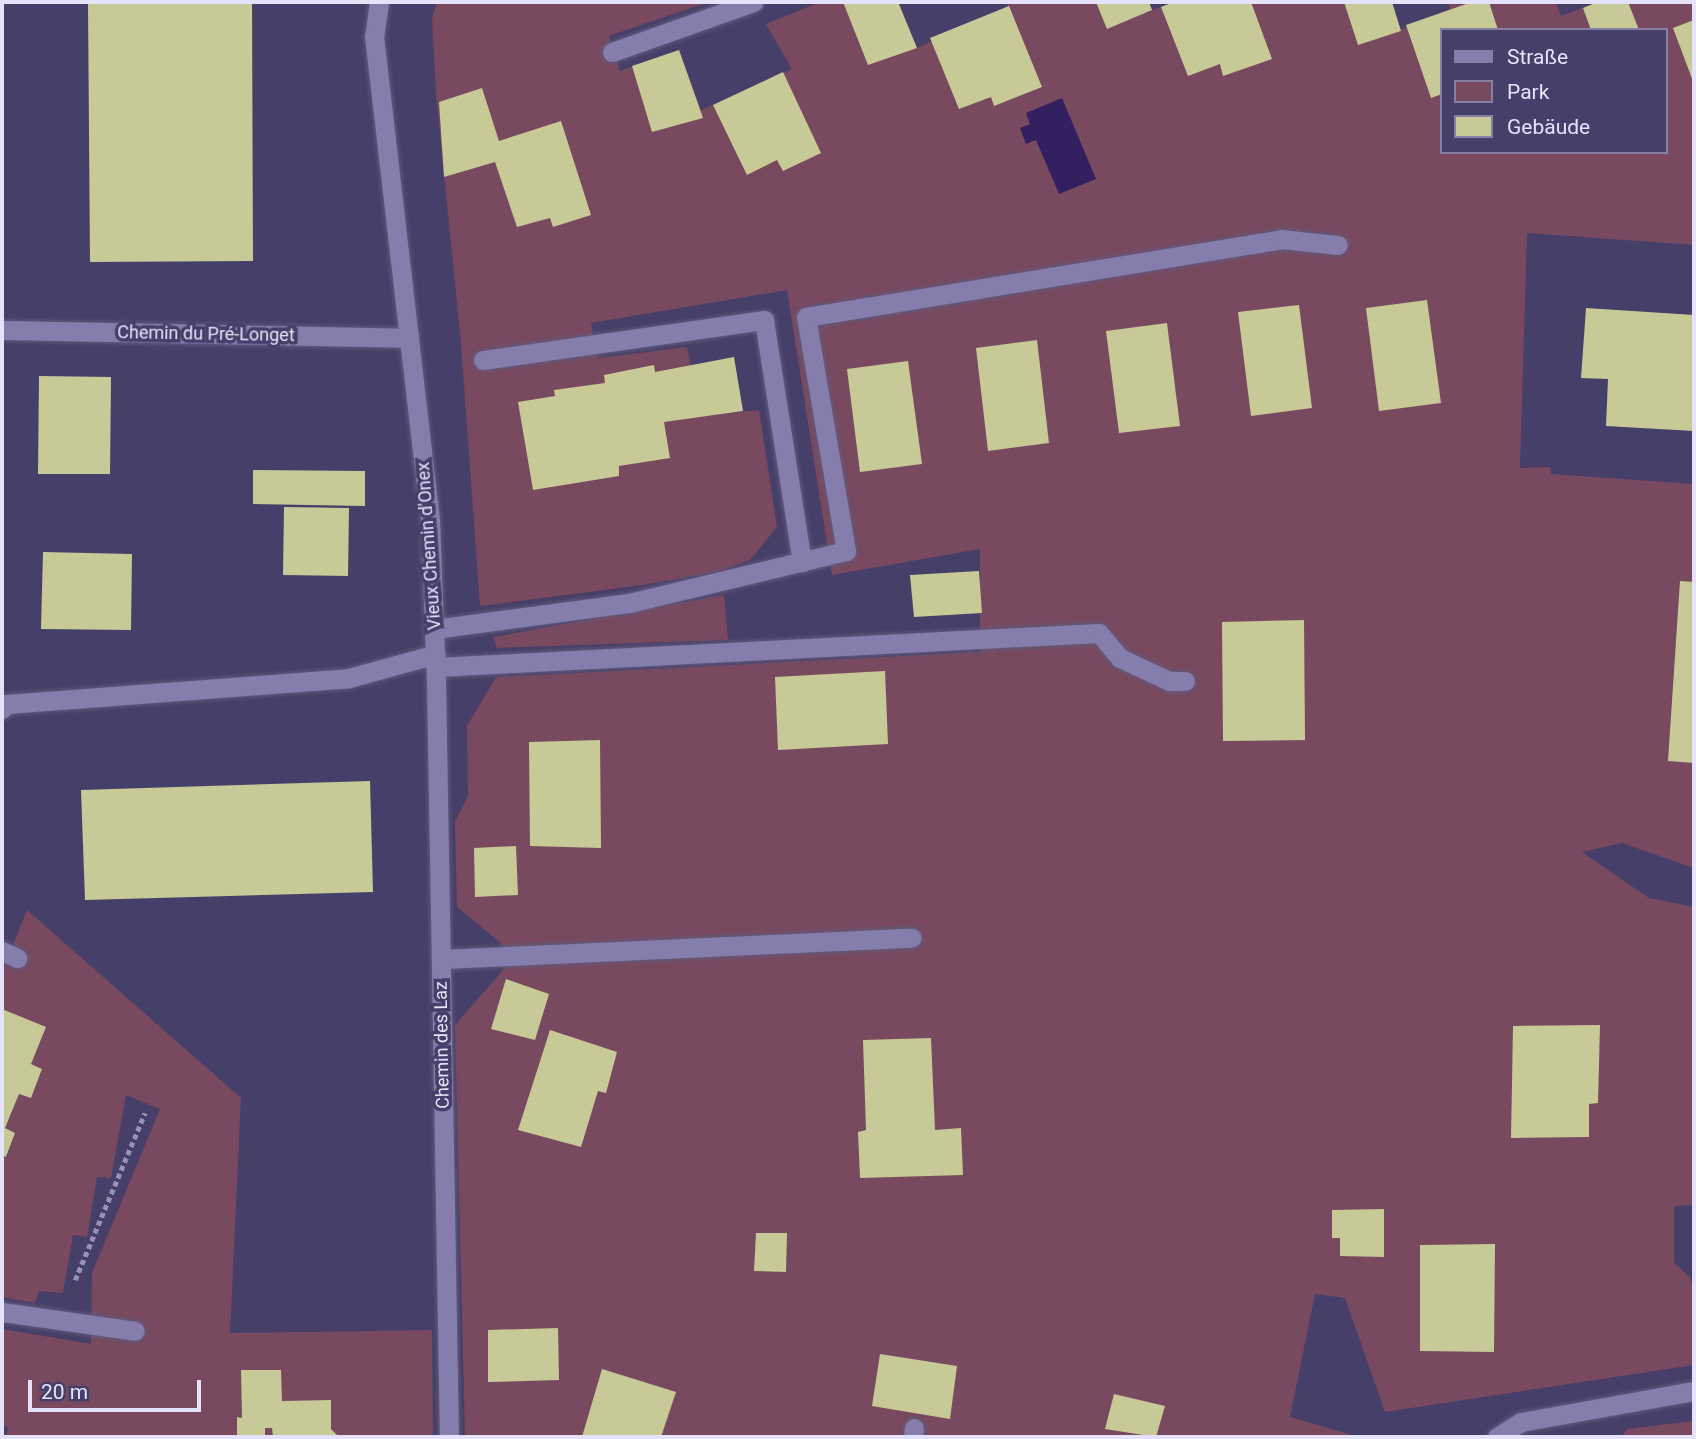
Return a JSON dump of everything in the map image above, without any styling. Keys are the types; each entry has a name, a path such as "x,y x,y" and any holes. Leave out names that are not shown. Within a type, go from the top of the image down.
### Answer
{"street":[{"name":"Vieux Chemin d'Onex","path":"2,709 6,704 349,678 436,660 430,519 374,36 379,2"},
{"path":"612,52 752,2"},
{"path":"434,629 629,603 846,551 806,317 1281,239 1338,245"},
{"path":"483,360 764,320 803,562"},
{"name":"Chemin du Pré-Longet","path":"2,330 410,338"},
{"path":"436,660 1099,633 1120,658 1169,681 1185,681"},
{"name":"Chemin des Laz","path":"436,660 449,1437"},
{"path":"441,960 912,938"},
{"path":"2,1312 135,1331"},
{"path":"1497,1437 1521,1422 1694,1391"}],"path":[{"path":"58,1320 145,1113"}],"green space":[{"path":"437,2 709,2 609,36 620,71 679,50 701,110 792,69 766,24 820,2 899,2 917,48 1008,6 1007,2 1149,2 1152,10 1174,2 1391,2 1401,30 1450,9 1448,2 1556,2 1561,16 1597,2 1694,2 1694,245 1527,233 1520,468 1550,467 1551,474 1694,484 1694,868 1622,843 1582,852 1649,898 1694,907 1694,1205 1674,1206 1674,1263 1690,1277 1694,1294 1694,1365 1385,1412 1345,1298 1315,1294 1290,1417 1359,1437 465,1437 455,1025 504,969 501,943 457,907 455,822 468,796 467,726 496,677 980,652 980,549 832,575 787,290 591,323 598,358 687,347 701,416 759,410 777,527 750,560 716,572 643,585 480,606 461,344 436,94 432,18"},
{"path":"724,595 728,640 497,648 493,637"},
{"path":"27,910 241,1098 230,1333 432,1330 433,1437 5,1437 9,1428 2,1425 2,1329 91,1344 92,1273 160,1109 126,1095 111,1178 97,1177 87,1237 73,1235 63,1293 39,1291 35,1303 2,1297 2,1155 7,1157 15,1133 5,1128 19,1094 31,1097 42,1069 31,1064 45,1027 2,1009 2,973"},
{"path":"1694,1421 1694,1437 1622,1437 1627,1429"}],"shaded area":[{"path":"1062,98 1096,179 1059,194 1036,140 1026,144 1020,128 1030,124 1026,113"}],"building":[{"path":"88,2 252,2 253,261 90,262"},
{"path":"843,2 898,2 917,48 868,65"},
{"path":"1096,2 1149,2 1152,10 1107,29"},
{"path":"1174,2 1251,2 1272,59 1223,76 1220,64 1188,76 1161,7"},
{"path":"1344,2 1392,2 1401,31 1358,45"},
{"path":"1472,2 1489,2 1497,28 1440,28 1440,95 1431,98 1406,25"},
{"path":"1598,2 1628,2 1638,28 1590,28 1583,8"},
{"path":"1009,6 1042,87 994,106 991,97 959,109 930,38"},
{"path":"1694,20 1694,84 1673,28"},
{"path":"679,50 703,118 652,132 632,66"},
{"path":"783,72 821,153 783,171 777,160 747,175 713,105"},
{"path":"482,88 499,141 561,121 591,215 553,227 550,218 517,227 495,162 444,177 439,102"},
{"path":"1427,300 1441,403 1379,411 1366,308"},
{"path":"1299,305 1312,408 1251,416 1238,312"},
{"path":"1586,308 1694,315 1694,431 1606,426 1608,379 1581,378"},
{"path":"1167,323 1180,426 1119,433 1106,331"},
{"path":"1037,340 1049,443 988,451 976,348"},
{"path":"734,357 743,411 664,422 670,458 619,466 619,476 533,490 518,402 555,396 554,390 605,383 604,375 654,365 655,372"},
{"path":"908,361 922,464 860,472 847,369"},
{"path":"39,376 111,377 110,474 38,474"},
{"path":"253,470 365,471 365,506 253,504"},
{"path":"284,507 349,508 348,576 283,575"},
{"path":"43,552 132,554 131,630 41,629"},
{"path":"979,571 982,613 914,617 910,575"},
{"path":"1680,581 1694,582 1694,763 1668,761"},
{"path":"1304,620 1305,740 1223,741 1222,622"},
{"path":"885,671 888,744 778,750 775,677"},
{"path":"600,740 601,848 530,846 529,742"},
{"path":"370,781 373,892 85,900 81,790"},
{"path":"516,846 518,895 475,897 474,848"},
{"path":"506,979 549,994 535,1040 491,1029"},
{"path":"2,1009 46,1027 31,1064 42,1069 31,1098 19,1094 5,1128 15,1133 6,1157 2,1155"},
{"path":"1600,1025 1598,1103 1589,1104 1589,1137 1511,1138 1513,1026"},
{"path":"550,1030 617,1052 606,1093 598,1091 581,1147 518,1130"},
{"path":"931,1038 935,1130 961,1128 963,1175 860,1178 858,1132 866,1130 863,1040"},
{"path":"1384,1209 1384,1257 1340,1256 1340,1238 1332,1238 1332,1210"},
{"path":"756,1233 787,1233 786,1272 754,1271"},
{"path":"1495,1244 1494,1352 1420,1351 1420,1245"},
{"path":"558,1328 559,1380 488,1382 488,1330"},
{"path":"880,1354 957,1366 950,1419 872,1406"},
{"path":"602,1369 676,1392 661,1437 582,1437"},
{"path":"241,1370 281,1370 282,1401 331,1400 331,1429 339,1437 273,1437 272,1428 265,1428 265,1437 237,1437 237,1417 242,1418"},
{"path":"1114,1394 1165,1406 1156,1437 1105,1429"}]}
